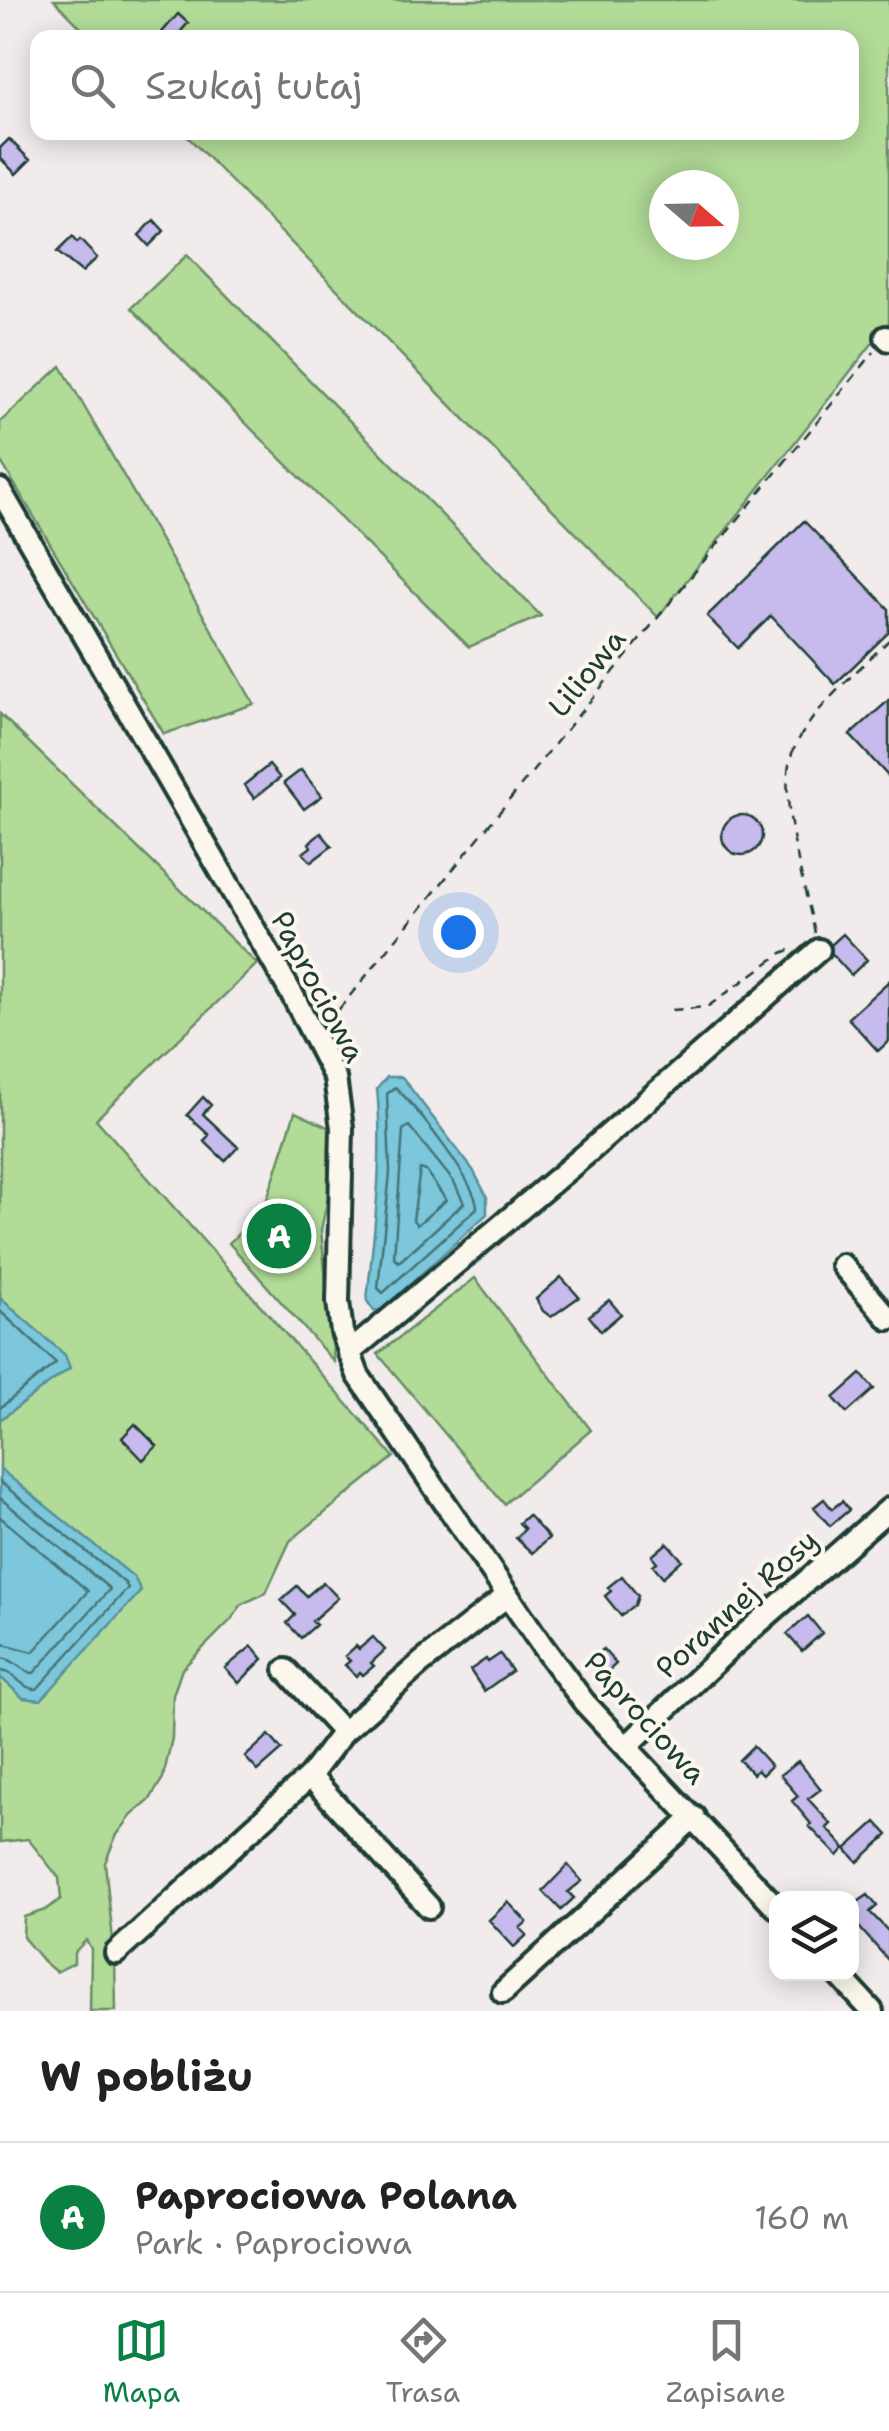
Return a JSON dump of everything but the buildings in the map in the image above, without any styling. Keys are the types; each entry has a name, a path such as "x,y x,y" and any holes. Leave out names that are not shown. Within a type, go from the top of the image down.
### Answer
{"street":[{"name":"Paprociowa","path":"0,490 316,1037 335,1078 342,1128 338,1302 348,1353 370,1396 584,1702 769,1899"},
{"path":"348,1353 584,1156 818,946"},
{"path":"842,1264 889,1319"},
{"name":"Porannej Rosy","path":"627,1746 733,1645 889,1509"},
{"path":"116,1954 310,1776 343,1732 421,1662 508,1595"},
{"path":"286,1670 343,1732"},
{"path":"310,1776 429,1907"},
{"path":"503,1992 694,1817"},
{"path":"844,1981 872,2011"}],"path":[{"name":"Liliowa","path":"316,1037 888,338"},
{"path":"672,1010 706,1006 782,953 818,946 791,818 787,781 791,754 805,729 889,640"}],"green space":[{"path":"54,0 889,0 889,322 658,617 191,140 859,140 859,30 83,30"},
{"path":"187,255 541,616 469,647 131,308"},
{"path":"61,366 254,704 164,734 0,460 0,422"},
{"path":"0,714 257,964 96,1119 394,1457 290,1541 266,1593 242,1604 182,1669 173,1695 172,1738 163,1778 149,1801 116,1836 105,1863 116,2011 90,2011 91,1949 86,1940 74,1953 74,1963 56,1972 23,1937 24,1917 61,1899 59,1878 28,1839 0,1842"},
{"path":"295,1112 330,1128 330,1188 321,1230 334,1362 229,1243 264,1209"},
{"path":"475,1278 591,1430 504,1504 378,1354"}],"water":[{"path":"387,1077 402,1077 473,1170 487,1197 487,1214 383,1309 374,1311 367,1301 379,1169 377,1089"},
{"path":"0,1298 65,1355 70,1368 0,1420"},
{"path":"0,1469 134,1577 141,1591 41,1700 23,1698 0,1677"}],"place":[{"name":"Paprociowa Polana","path":"279,1236"}]}
